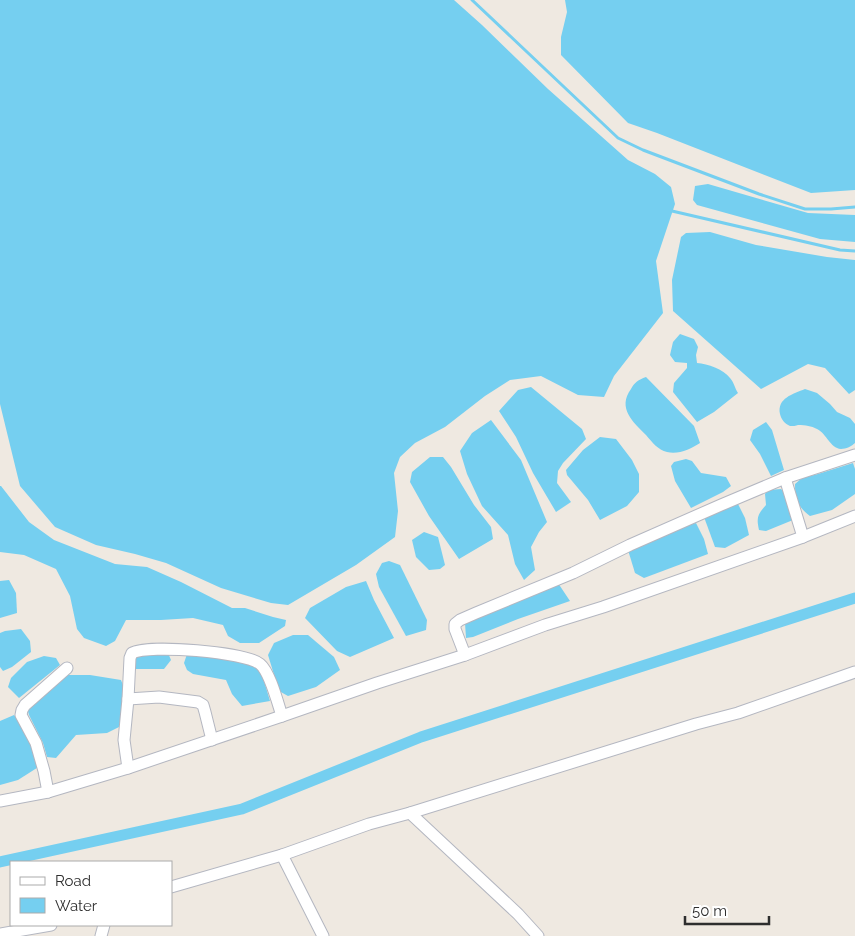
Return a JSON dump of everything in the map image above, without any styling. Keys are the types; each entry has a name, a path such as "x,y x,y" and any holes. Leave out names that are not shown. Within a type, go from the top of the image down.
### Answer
{"street":[{"path":"465,655 455,629 455,624 460,620 573,573 656,534 785,478 855,455"},
{"path":"785,478 803,537"},
{"path":"0,801 48,792 212,740 465,655 545,625 803,537 855,516"},
{"path":"128,768 124,740 130,658 136,650 224,653 254,660 262,665 269,677 282,716"},
{"path":"48,792 36,743 21,715 24,705 67,668"},
{"path":"172,887 282,855 368,824 410,813 686,727 738,713 855,672"},
{"path":"128,699 159,697 198,702 203,705 212,740"},
{"path":"410,813 518,914 538,936"},
{"path":"282,855 322,936"},
{"path":"0,934 45,926"}],"water":[{"path":"0,0 454,0 548,89 628,160 655,174 671,187 675,204 656,261 663,313 614,376 604,397 578,395 541,376 510,380 485,396 445,427 415,443 400,457 394,473 398,511 395,537 356,565 288,605 271,603 221,588 166,563 96,545 55,527 20,486 0,404"},
{"path":"565,0 855,0 855,190 811,193 628,123 561,55 561,37 567,12"},
{"path":"708,184 808,213 855,215 855,242 820,239 697,205 693,200 695,186"},
{"path":"710,232 756,245 855,260 855,390 849,394 825,368 808,364 761,389 673,311 672,280 681,237 686,233"},
{"path":"680,334 694,339 698,347 697,363 723,372 731,380 738,393 714,412 697,422 673,392 674,383 687,368 687,363 675,362 670,355 673,342"},
{"path":"646,377 694,426 700,443 680,452 671,453 664,451 655,445 632,420 626,408 627,396 635,383"},
{"path":"531,387 582,429 586,439 563,463 558,471 557,483 571,502 556,512 533,473 516,437 499,411 518,390"},
{"path":"805,389 817,393 837,412 850,418 855,424 855,443 845,448 837,448 817,429 806,425 790,426 785,423 780,414 783,400"},
{"path":"491,420 521,460 547,522 531,547 535,570 524,580 515,564 508,535 482,506 467,474 460,451 472,433"},
{"path":"766,422 772,430 784,470 771,476 760,454 750,440 753,430"},
{"path":"600,437 616,439 632,460 639,474 639,492 627,506 600,520 588,500 567,475 566,470 583,450"},
{"path":"430,457 443,457 474,505 491,527 493,539 459,559 429,516 410,482 412,472"},
{"path":"686,459 692,461 701,473 726,477 731,486 691,508 675,481 671,466 674,462"},
{"path":"853,463 855,469 855,494 832,510 810,516 802,509 796,498 795,484 802,478"},
{"path":"0,486 29,522 54,540 115,564 147,567 232,608 245,608 286,620 285,626 259,643 240,643 228,636 223,625 193,618 126,620 115,641 106,646 84,638 77,629 70,596 56,569 24,555 0,552"},
{"path":"781,489 788,497 793,520 766,531 759,530 759,513 766,505 765,494 768,490"},
{"path":"738,504 745,518 749,535 725,548 715,547 704,517 721,506"},
{"path":"696,523 704,539 708,554 644,578 635,573 628,550 670,529"},
{"path":"424,532 438,537 445,565 440,569 429,570 416,557 412,540"},
{"path":"389,561 400,565 427,620 426,630 406,636 379,587 376,574 382,563"},
{"path":"9,580 16,593 17,613 0,618 0,581"},
{"path":"366,581 394,638 350,657 337,651 305,618 310,608 346,587"},
{"path":"558,583 570,601 466,638 465,623"},
{"path":"21,629 30,641 31,652 12,667 3,671 0,667 0,633"},
{"path":"293,635 308,635 334,657 340,670 316,687 288,696 279,691 268,655 274,643"},
{"path":"168,653 171,660 164,669 133,669 132,655"},
{"path":"187,654 252,660 262,674 270,701 242,706 232,694 226,680 193,674 187,670 184,663"},
{"path":"44,656 56,658 60,665 19,698 8,687 11,678 27,662"},
{"path":"60,675 90,675 121,680 126,693 119,727 107,733 76,735 56,758 47,757 43,743 27,708"},
{"path":"14,715 34,740 40,766 18,780 0,785 0,721"}],"waterway":[{"path":"472,0 618,138 643,150 759,194 805,209 855,207"},
{"path":"672,211 840,250 855,251"},
{"path":"0,862 242,809 421,737 855,598"}]}
